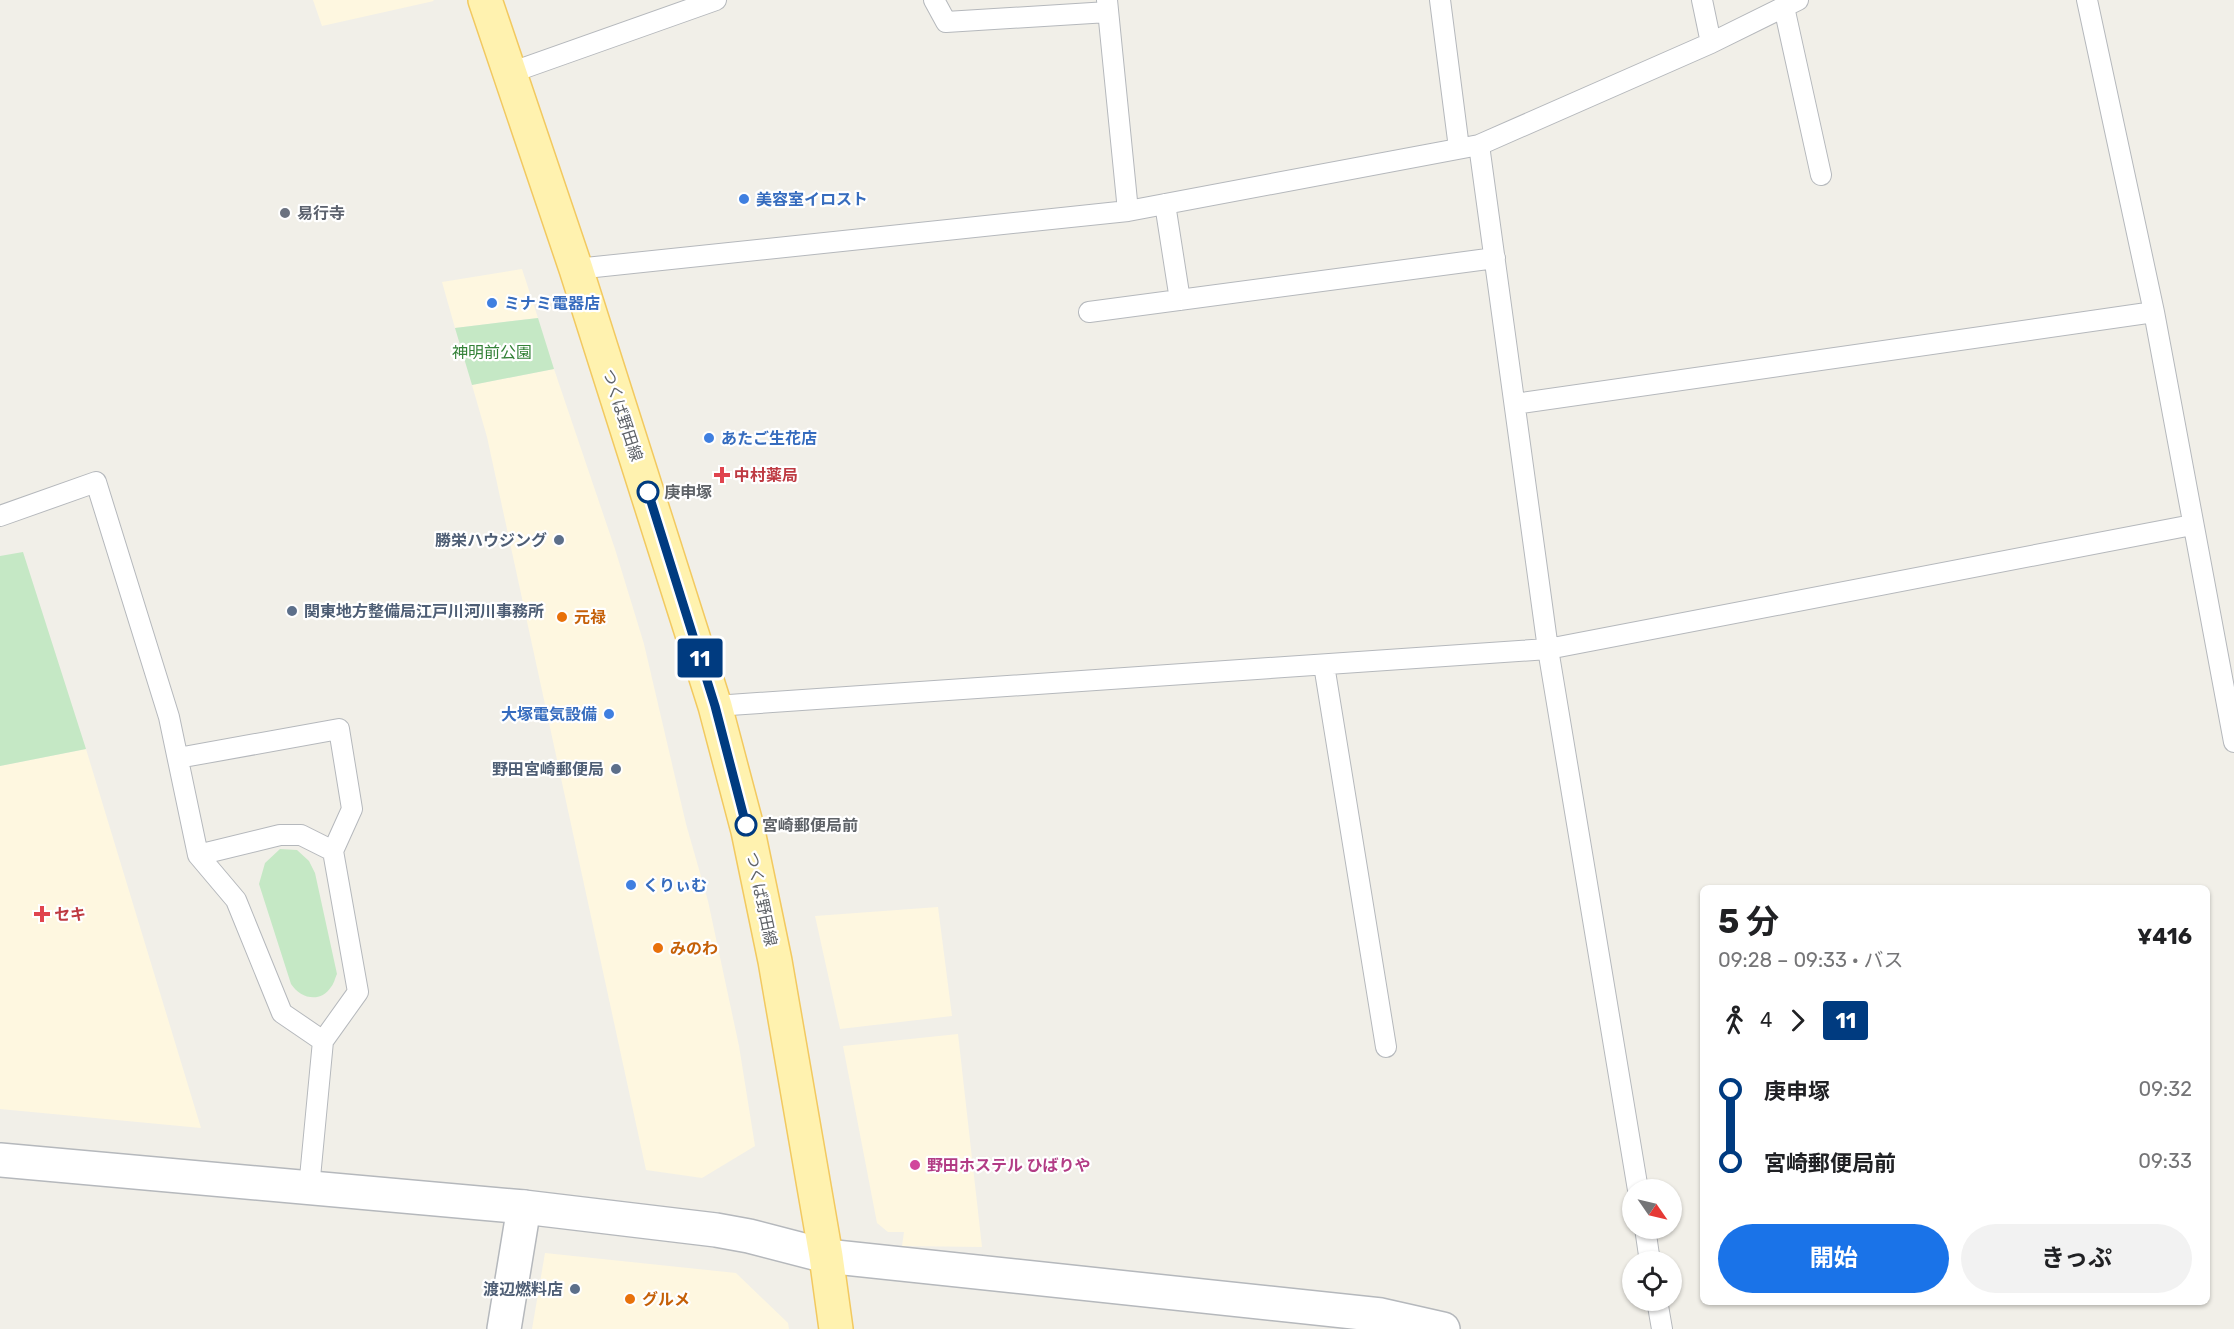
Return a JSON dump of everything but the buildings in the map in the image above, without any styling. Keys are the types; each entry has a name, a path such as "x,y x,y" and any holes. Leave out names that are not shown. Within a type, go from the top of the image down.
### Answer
{"main road":[{"name":"つくば野田線","path":"485,0 576,269 715,706 748,831 775,961 826,1256 836,1329"}],"street":[{"path":"0,1160 524,1207 716,1230 826,1256 1381,1315 1443,1329"},
{"path":"504,1329 524,1207"}],"lane":[{"path":"510,73 716,0"},
{"path":"934,0 946,21 1108,6 1128,211"},
{"path":"1440,0 1459,148"},
{"path":"1702,0 1711,42"},
{"path":"2086,0 2154,312 2234,742"},
{"path":"576,269 1128,211 1479,145 1791,4 1821,175"},
{"path":"1479,145 1548,649 1636,1179"},
{"path":"1165,204 1180,300"},
{"path":"1089,312 1495,258"},
{"path":"1515,404 2154,312"},
{"path":"0,516 96,482 169,717 198,855 236,900 282,1012 323,1041"},
{"path":"715,706 1548,649 2192,525"},
{"path":"1323,665 1386,1047"},
{"path":"178,758 339,729 352,809 333,851 358,992 323,1041 309,1188"},
{"path":"198,855 280,835 301,835 333,851"},
{"path":"1659,1311 1662,1329"}],"shaded area":[{"path":"313,0 433,0 434,1 322,26"},
{"path":"522,269 538,318 455,328 442,282"},
{"path":"554,369 615,549 644,644 686,824 708,901 739,1046 755,1146 702,1178 646,1170 487,437 472,385"},
{"path":"86,749 201,1128 0,1109 0,766"},
{"path":"938,907 952,1016 840,1029 815,916"},
{"path":"958,1034 982,1247 902,1246 904,1232 888,1232 877,1223 843,1046"},
{"path":"545,1253 736,1273 788,1323 789,1329 532,1329"}],"green space":[{"name":"神明前公園","path":"538,318 554,369 472,385 455,328"},
{"path":"23,552 86,749 0,766 0,556"},
{"path":"280,849 297,850 309,861 315,873 337,974 333,984 321,996 305,996 291,984 259,884 265,863"}],"bus line":[{"name":"11","path":"648,492 715,706 746,825"}],"place":[{"name":"美容室イロスト","path":"744,199"},
{"name":"易行寺","path":"285,213"},
{"name":"ミナミ電器店","path":"492,303"},
{"name":"あたご生花店","path":"709,438"},
{"name":"中村薬局","path":"722,475"},
{"name":"庚申塚","path":"648,492"},
{"name":"勝栄ハウジング","path":"559,540"},
{"name":"関東地方整備局江戸川河川事務所","path":"292,611"},
{"name":"元禄","path":"562,617"},
{"name":"大塚電気設備","path":"609,714"},
{"name":"野田宮崎郵便局","path":"616,769"},
{"name":"宮崎郵便局前","path":"746,825"},
{"name":"くりぃむ","path":"631,885"},
{"name":"セキ","path":"42,914"},
{"name":"みのわ","path":"658,948"},
{"name":"野田ホステル ひばりや","path":"915,1165"},
{"name":"渡辺燃料店","path":"575,1289"},
{"name":"グルメ","path":"630,1299"}]}
